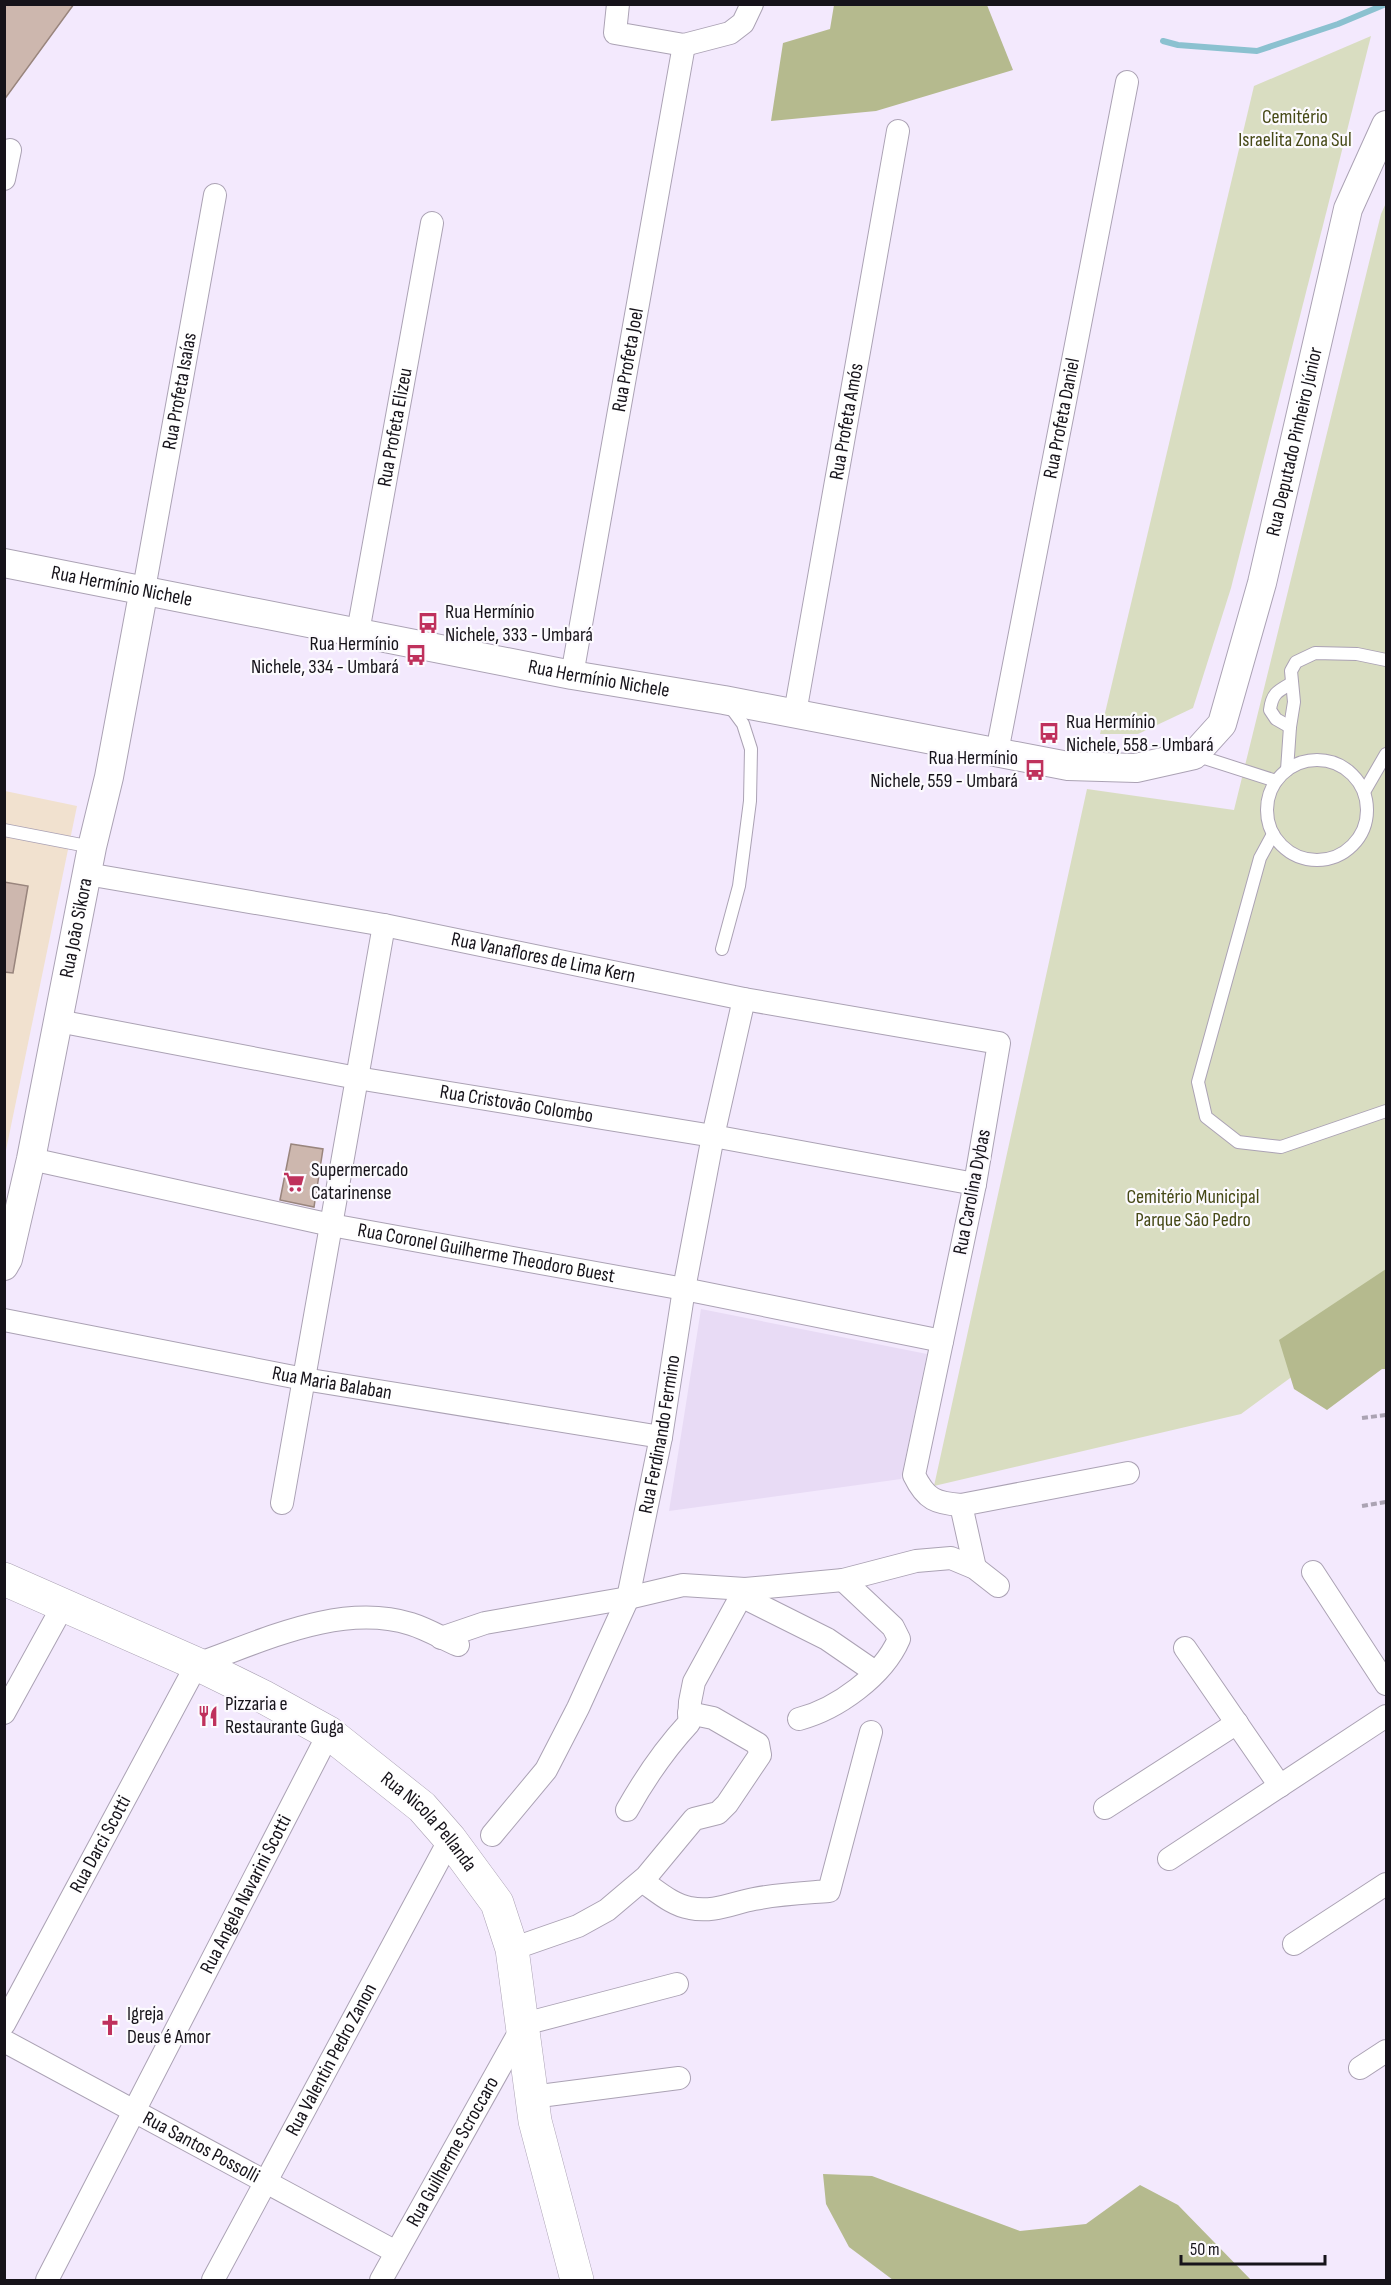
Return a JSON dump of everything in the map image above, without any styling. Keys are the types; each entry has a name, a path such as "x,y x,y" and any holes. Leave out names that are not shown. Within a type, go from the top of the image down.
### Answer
{"main road":[{"name":"Rua Nicola Pellanda","path":"4,1579 197,1664 329,1733 422,1807 450,1839 497,1903 512,1949 524,2024 535,2121 577,2280"}],"street":[{"path":"618,4 615,33 684,45 730,33 742,23 752,4"},
{"name":"Rua Profeta Joel","path":"572,675 684,45"},
{"name":"Rua Profeta Daniel","path":"997,752 1127,82"},
{"name":"Rua Deputado Pinheiro Júnior","path":"1194,755 1222,724 1262,583 1348,209 1386,125"},
{"name":"Rua Profeta Amós","path":"795,713 898,131"},
{"path":"4,179 10,150"},
{"name":"Rua Profeta Isaías","path":"144,589 214,195"},
{"name":"Rua Profeta Elizeu","path":"358,632 432,223"},
{"name":"Rua Hermínio Nichele","path":"4,562 572,675 724,699 1068,766 1136,768 1194,755"},
{"name":"Rua João Sikora","path":"4,1266 31,1159 89,861 109,777 144,589"},
{"name":"Rua Vanaflores de Lima Kern","path":"89,861 384,925 744,999 999,1043"},
{"path":"282,1503 384,925"},
{"name":"Rua Ferdinando Fermino","path":"492,1835 546,1770 578,1708 628,1598 661,1437 684,1289 713,1136 744,999"},
{"name":"Rua Cristovão Colombo","path":"58,1021 357,1078 713,1136 975,1184"},
{"name":"Rua Carolina Dybas","path":"961,1505 940,1503 927,1495 914,1475 975,1184 999,1043"},
{"name":"Rua Coronel Guilherme Theodoro Buest","path":"31,1159 331,1225 684,1289 942,1341"},
{"name":"Rua Maria Balaban","path":"4,1320 304,1379 661,1437"},
{"path":"975,1568 961,1505 1128,1473"},
{"path":"197,1664 312,1624 347,1619 380,1618 411,1624 450,1641 485,1623 683,1586 743,1593 843,1580 916,1561 951,1558 975,1568 998,1586"},
{"path":"1313,1572 1386,1684"},
{"path":"799,1719 818,1714 847,1698 875,1672 895,1648 899,1639 893,1627 843,1580"},
{"path":"743,1593 827,1639 875,1672"},
{"path":"627,1810 647,1774 689,1723 694,1682 743,1593"},
{"path":"4,1713 64,1604"},
{"path":"1185,1648 1280,1786"},
{"name":"Rua Darci Scotti","path":"4,2024 197,1664"},
{"path":"512,1949 578,1926 607,1910 642,1881 694,1819 718,1813 727,1803 760,1755 758,1744 713,1718 689,1713"},
{"path":"1169,1859 1386,1716"},
{"path":"1105,1808 1237,1723"},
{"path":"642,1881 679,1905 692,1909 730,1906 751,1899 773,1896 829,1891 871,1732"},
{"name":"Rua Angela Navarini Scotti","path":"47,2280 329,1733"},
{"name":"Rua Valentin Pedro Zanon","path":"213,2280 450,1839"},
{"path":"1294,1944 1386,1884"},
{"path":"524,2024 677,1984"},
{"name":"Rua Guilherme Scroccaro","path":"381,2280 524,2024"},
{"name":"Rua Santos Possolli","path":"4,2041 396,2252"},
{"path":"1359,2068 1386,2051"},
{"path":"532,2097 680,2078"}],"lane":[{"path":"1287,770 1294,702 1291,670 1296,662 1315,653 1357,654 1386,660"},
{"path":"1290,727 1276,719 1270,710 1271,699 1292,683"},
{"path":"722,949 738,886 750,801 751,750 743,724 724,699"},
{"path":"1364,792 1386,754"},
{"path":"1194,755 1276,781"},
{"path":"1306,762 1331,762 1345,768 1356,779 1364,792 1367,808 1365,825 1357,840 1345,851 1330,858 1314,860 1297,856 1284,847 1273,834 1268,821 1267,807 1270,793 1276,781 1287,770 1306,762"},
{"path":"4,830 89,861"},
{"path":"1273,834 1260,858 1198,1082 1206,1117 1238,1142 1281,1147 1386,1111"}],"path":[{"path":"1362,1418 1386,1415"},
{"path":"1362,1506 1386,1502"}],"shaded area":[{"path":"5,791 77,806 5,1155"},
{"path":"701,1309 927,1354 901,1479 669,1511"}],"green space":[{"path":"834,5 987,5 1013,70 876,111 771,121 783,43 830,29"},
{"name":"Cemitério Israelita Zona Sul","path":"1371,36 1231,588 1193,708 1138,734 1100,734 1254,86"},
{"name":"Cemitério Municipal Parque São Pedro","path":"1386,203 1386,1308 1241,1414 934,1486 1087,789 1234,810 1381,214"},
{"path":"1386,1269 1386,1369 1382,1369 1327,1410 1294,1389 1279,1340"},
{"path":"823,2174 872,2176 1020,2231 1086,2224 1140,2185 1178,2205 1251,2280 893,2280 849,2247 826,2204"}],"building":[{"path":"4,4 74,4 4,100"},
{"path":"4,882 28,886 13,973 4,972"},
{"path":"291,1144 323,1149 314,1207 280,1200"}],"waterway":[{"path":"1163,41 1178,45 1257,51 1338,24 1386,4"}],"place":[{"name":"Rua Hermínio Nichele, 333 - Umbará","path":"428,623"},
{"name":"Rua Hermínio Nichele, 334 - Umbará","path":"416,655"},
{"name":"Rua Hermínio Nichele, 558 - Umbará","path":"1049,733"},
{"name":"Rua Hermínio Nichele, 559 - Umbará","path":"1035,770"},
{"name":"Supermercado Catarinense","path":"294,1182"},
{"name":"Pizzaria e Restaurante Guga","path":"208,1716"},
{"name":"Igreja Deus é Amor","path":"110,2025"}]}
